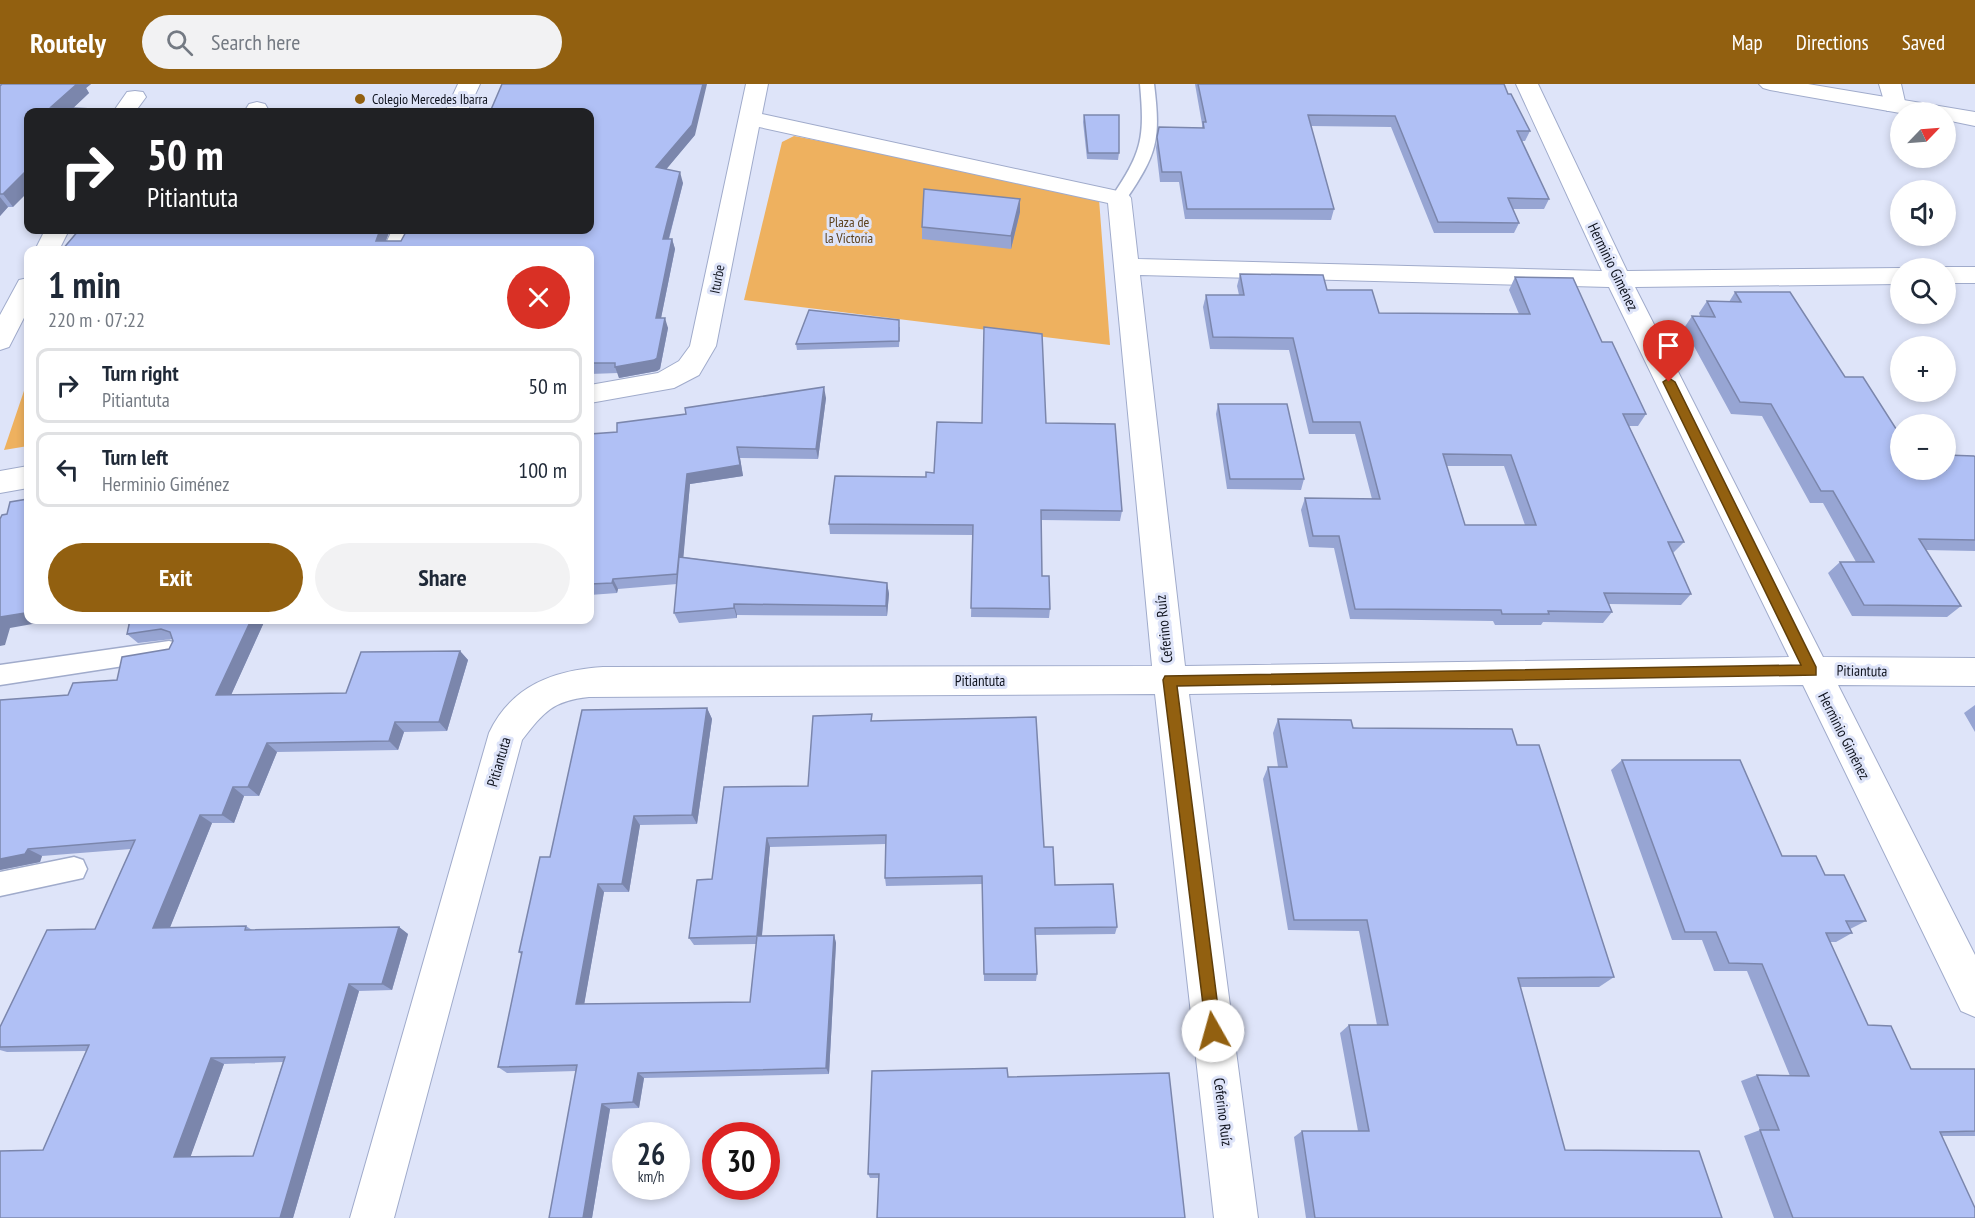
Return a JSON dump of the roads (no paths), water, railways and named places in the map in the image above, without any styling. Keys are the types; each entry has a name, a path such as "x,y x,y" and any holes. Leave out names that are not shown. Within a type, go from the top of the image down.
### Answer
{"street":[{"path":"458,108 469,84"},
{"name":"Iturbe","path":"594,393 664,381 689,368 702,346 757,84"},
{"name":"Herminio Giménez","path":"1527,84 1618,279 1975,997"},
{"path":"1770,84 1890,105"},
{"path":"1890,84 1894,102"},
{"path":"1960,117 1975,135"},
{"path":"749,118 1119,198"},
{"name":"Ceferino Ruíz","path":"1119,198 1170,680 1236,1218"},
{"path":"1127,267 1618,279 1890,276"},
{"path":"1956,275 1975,275"},
{"path":"0,341 24,294"},
{"path":"0,482 24,478"},
{"name":"Pitiantuta","path":"372,1218 507,733 537,698 562,687 596,682 1170,680 1811,671 1975,672"}],"lane":[{"path":"1119,198 1148,154 1152,139 1147,84"},
{"path":"0,675 171,650"},
{"path":"0,884 74,869"}],"place":[{"name":"Colegio Mercedes Ibarra","path":"360,99"}],"park label":[{"name":"Plaza de la Victoria","path":"849,230"}]}
